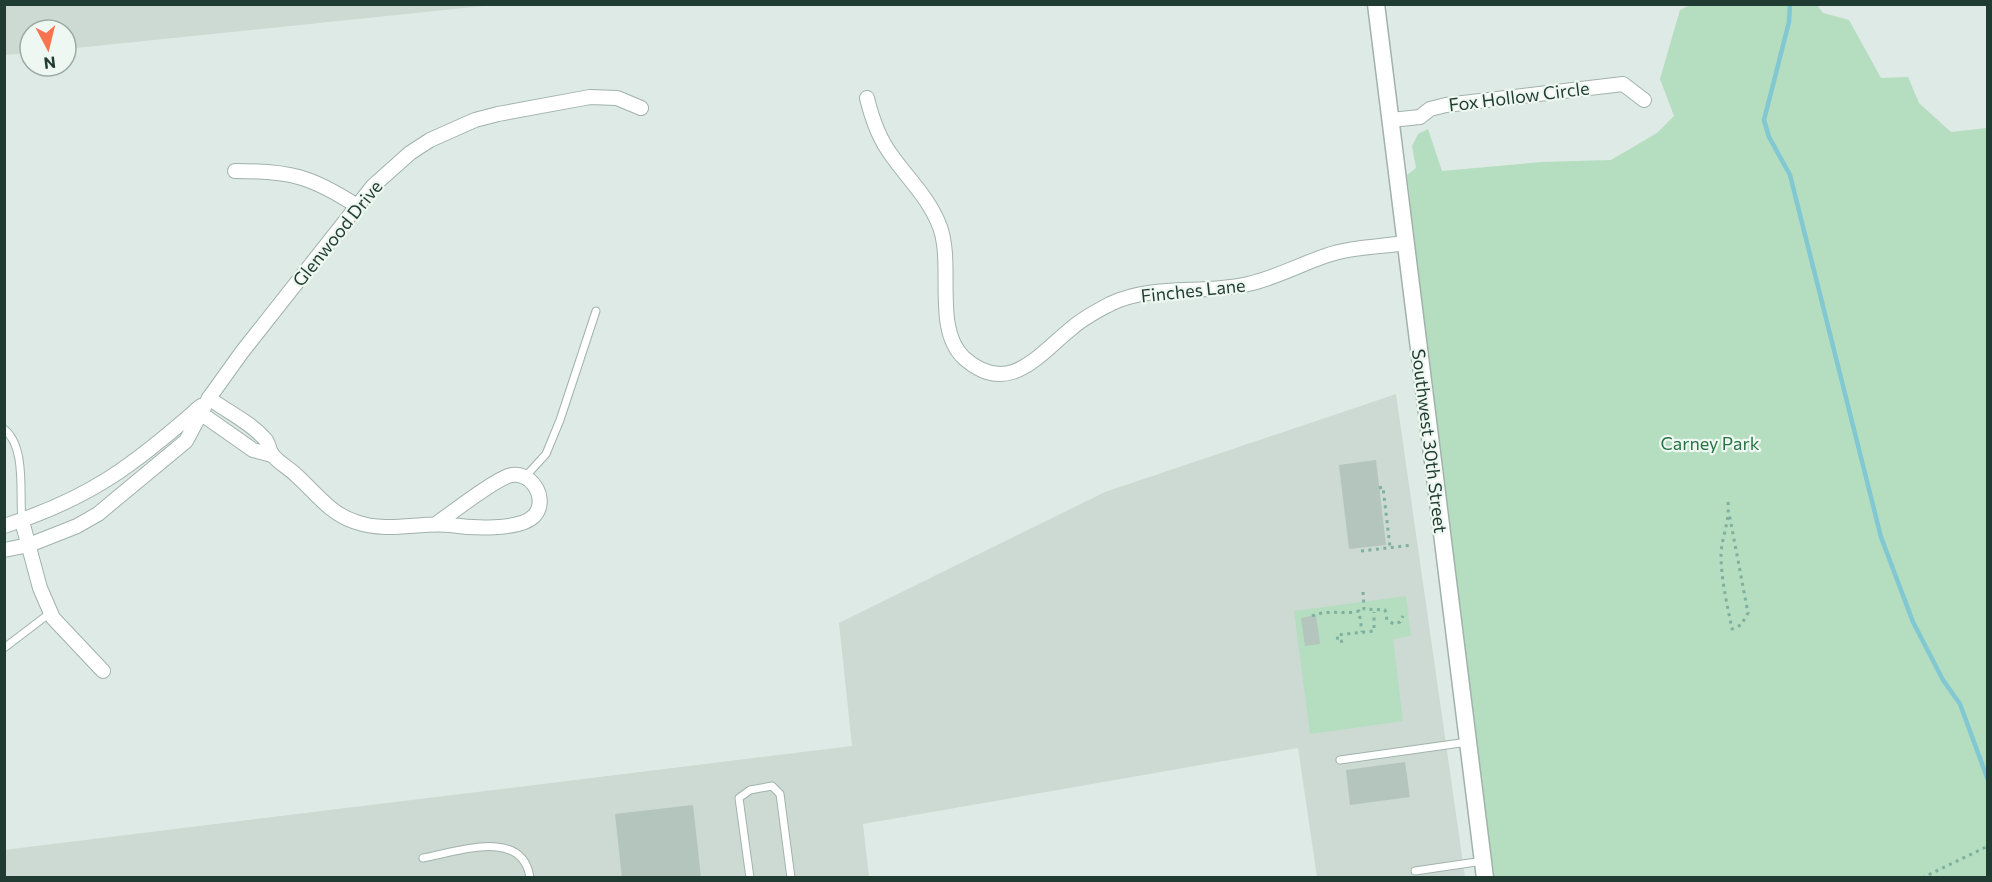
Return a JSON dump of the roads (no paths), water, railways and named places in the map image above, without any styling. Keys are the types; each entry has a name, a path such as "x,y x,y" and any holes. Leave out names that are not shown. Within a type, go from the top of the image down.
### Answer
{"street":[{"name":"Southwest 30th Street","path":"1376,4 1484,869"},
{"name":"Fox Hollow Circle","path":"1391,120 1419,117 1430,109 1446,105 1623,84 1644,100"},
{"name":"Glenwood Drive","path":"4,526 80,497 116,476 198,411 373,186 410,153 430,140 475,120 590,97 617,98 641,108"},
{"name":"Finches Lane","path":"867,98 880,137 892,156 917,186 940,228 945,251 948,331 954,345 963,357 987,371 1009,372 1031,365 1072,327 1093,313 1142,294 1248,285 1327,255 1406,243"},
{"path":"235,171 277,171 304,177 330,189 357,206"},
{"path":"209,398 266,439 272,455 333,511 355,522 402,528 436,524 470,528 524,524 536,514 541,499 536,486 525,477 509,476 436,524"},
{"name":"Glenwood Drive","path":"4,549 29,544 77,526 123,495 186,441 198,411"},
{"path":"198,411 253,450 272,455"},
{"path":"22,521 40,588 50,613 103,671"}],"lane":[{"path":"525,477 546,454 550,445 596,311"},
{"path":"4,429 14,442 21,464 19,493 22,521"},
{"path":"4,648 50,613"},
{"path":"1340,760 1468,742"},
{"path":"750,878 739,798 750,790 772,786 780,794 791,878"},
{"path":"423,858 491,845 512,849 528,865 530,878"},
{"path":"1414,871 1484,869"}],"waterway":[{"path":"1790,4 1789,22 1764,120 1769,137 1790,175 1881,537 1913,622 1943,680 1960,704 1988,780"}],"park label":[{"name":"Carney Park","path":"1710,443"}]}
